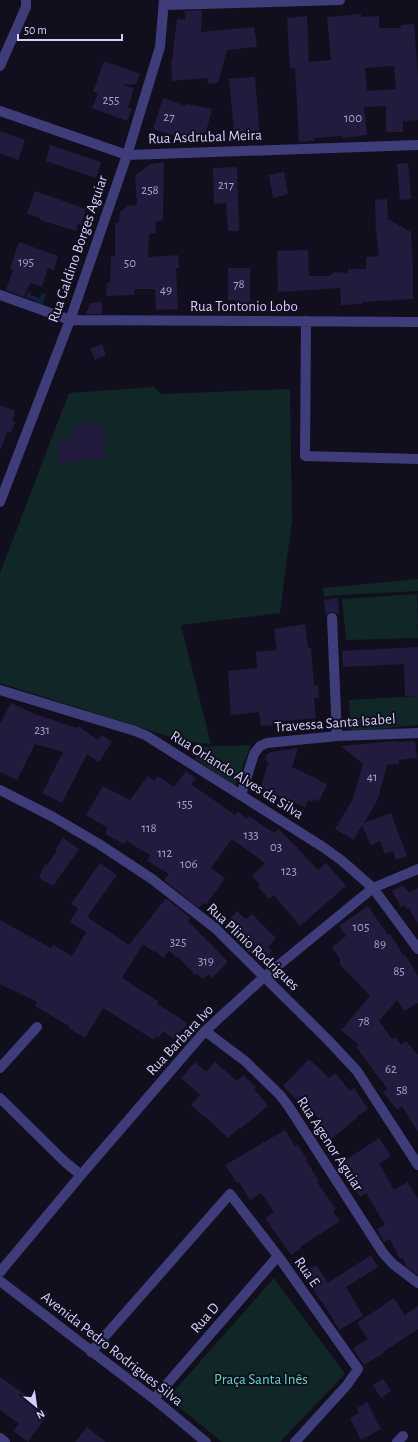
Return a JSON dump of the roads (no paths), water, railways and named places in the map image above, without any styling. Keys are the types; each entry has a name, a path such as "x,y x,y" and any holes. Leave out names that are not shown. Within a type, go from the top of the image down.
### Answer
{"street":[{"path":"0,66 26,7 26,0"},
{"path":"164,2 340,0"},
{"name":"Rua Galdino Borges Aguiar","path":"0,502 70,320 127,155 160,47 164,2"},
{"name":"Rua Asdrubal Meira","path":"0,111 127,155 418,145"},
{"name":"Rua Tontonio Lobo","path":"0,295 70,320 418,322"},
{"path":"306,321 306,456 418,459"},
{"path":"332,618 337,736"},
{"name":"Rua Orlando Alves da Silva","path":"0,690 147,736 323,847 341,860 372,888 418,949"},
{"name":"Travessa Santa Isabel","path":"241,795 256,750 267,742 337,736 418,733"},
{"name":"Rua Plinio Rodrigues","path":"0,790 53,817 93,840 152,879 215,928 357,1071 418,1165"},
{"name":"Rua Barbara Ivo","path":"0,1272 205,1031 264,977 372,888 418,869"},
{"path":"0,1068 37,1027"},
{"name":"Rua Agenor Aguiar","path":"205,1031 245,1061 280,1095 383,1253 393,1264 418,1283"},
{"path":"0,1098 81,1175"},
{"name":"Rua E","path":"91,1352 230,1194 278,1256 358,1369 347,1385 295,1442"},
{"name":"Rua D","path":"154,1399 278,1256"},
{"name":"Avenida Pedro Rodrigues Silva","path":"0,1282 154,1399 206,1442"},
{"path":"0,1438 5,1442"}],"water":[{"path":"28,292 31,292 30,295 40,298 42,293 46,294 42,305 36,303 37,301 26,297"}],"park label":[{"name":"Praça Santa Inês","path":"261,1379"}]}
